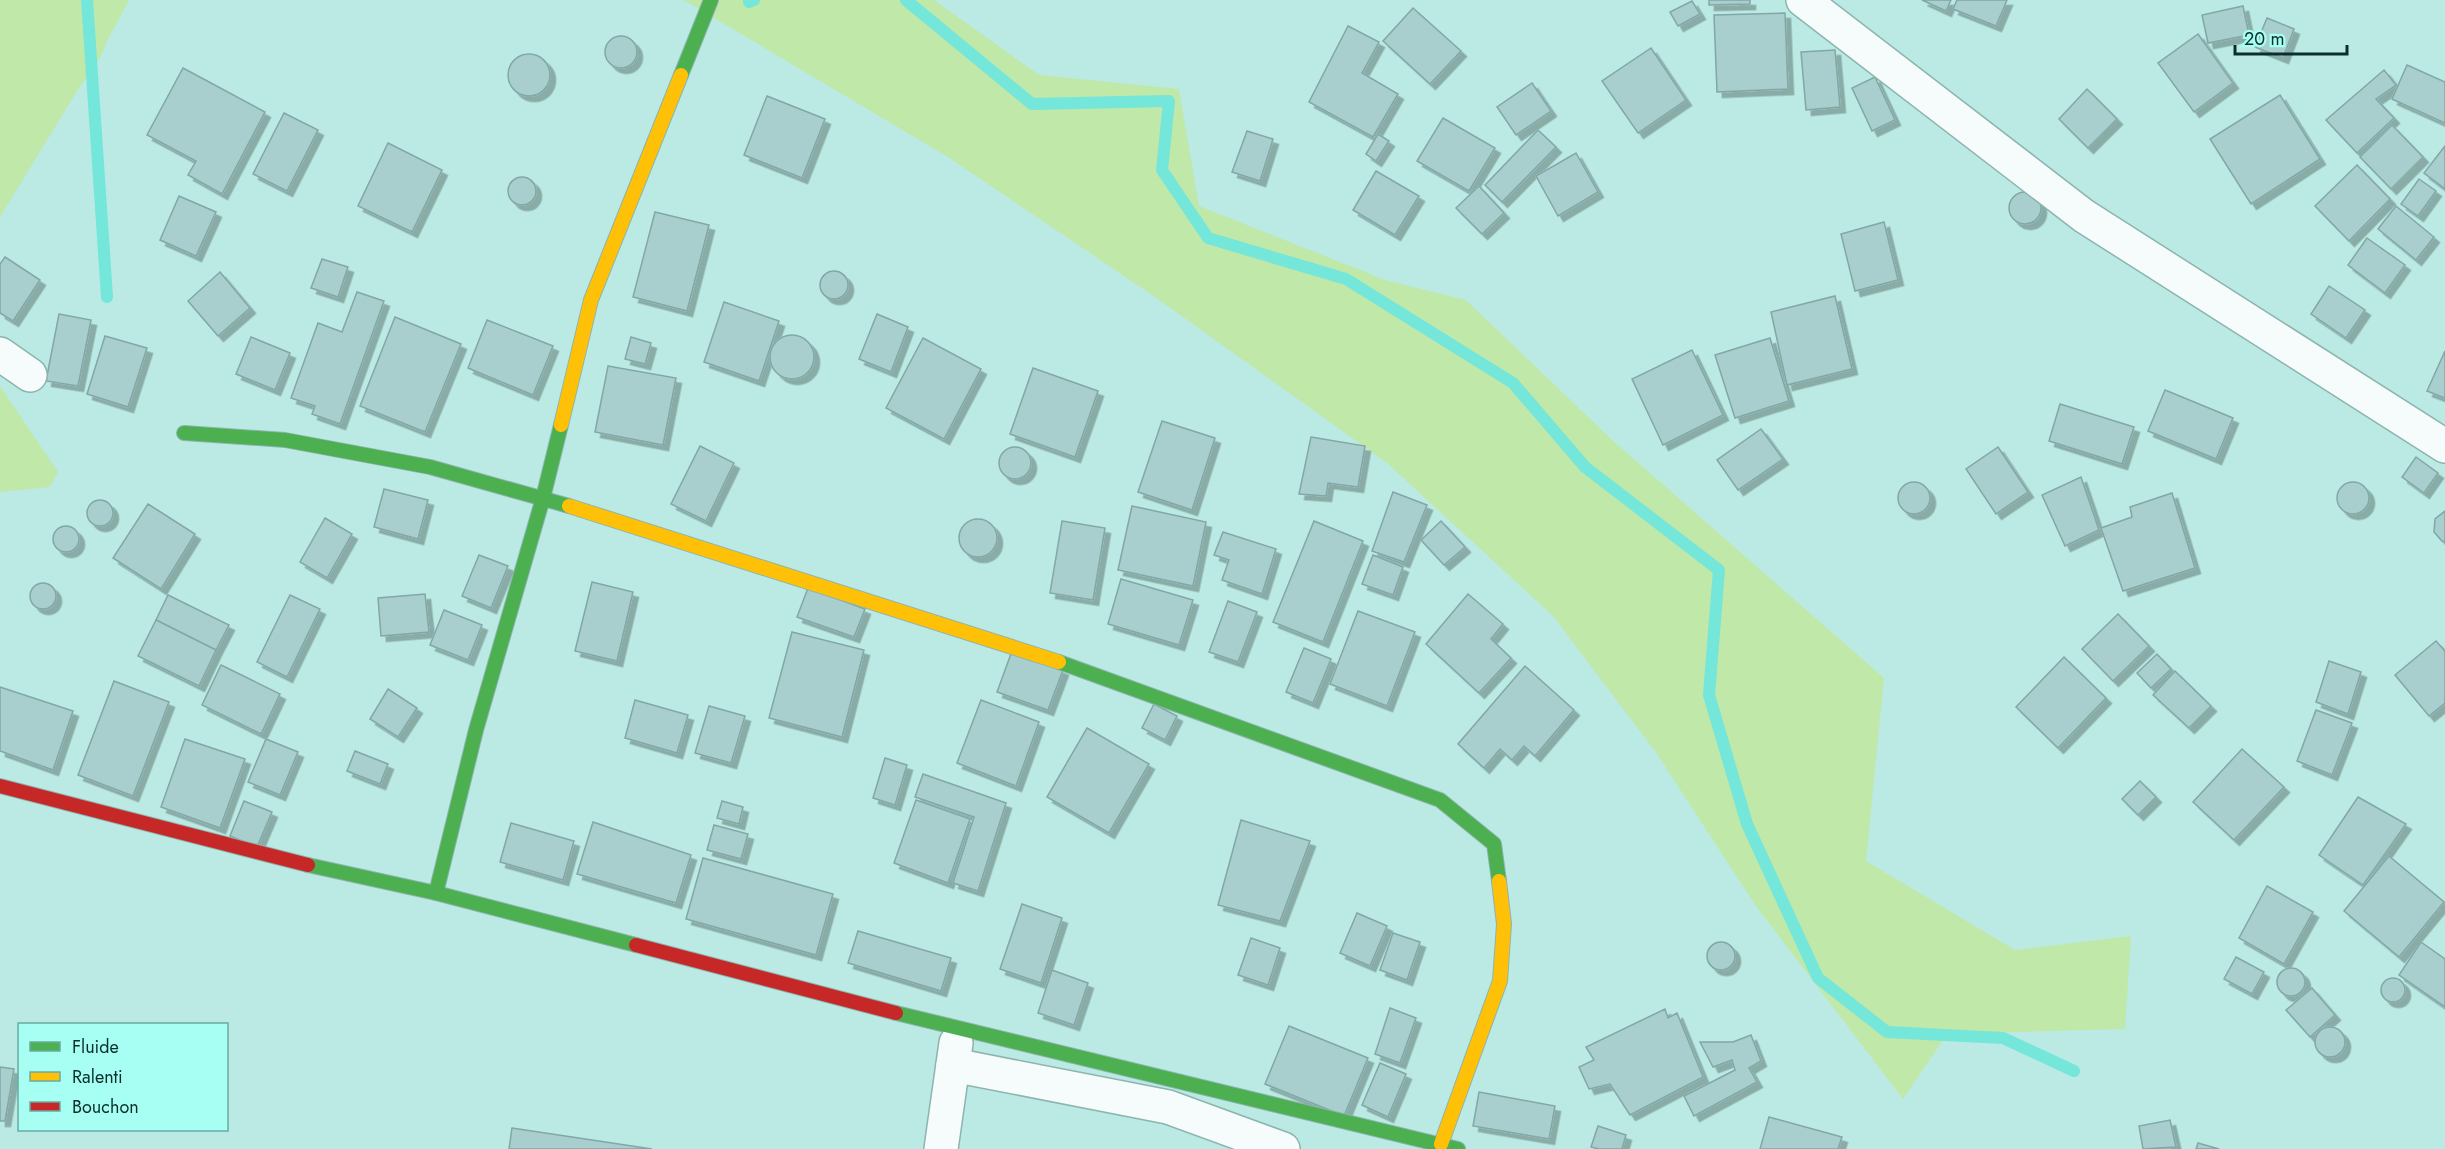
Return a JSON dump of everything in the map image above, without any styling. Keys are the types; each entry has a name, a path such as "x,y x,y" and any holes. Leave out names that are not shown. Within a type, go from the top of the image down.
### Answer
{"main road":[{"path":"436,893 476,730 543,498 591,300 711,0"},
{"path":"184,433 285,440 430,467 543,498 1090,672 1440,800 1494,844 1504,924 1500,981 1441,1144"},
{"path":"0,786 349,875 436,893 957,1029 1458,1149"}],"street":[{"path":"1803,0 2084,216 2445,446"},
{"path":"0,354 30,375"},
{"path":"941,1149 957,1029"},
{"path":"953,1065 1168,1107 1283,1149"}],"green space":[{"path":"0,0 129,0 101,56 0,217"},
{"path":"684,0 934,0 1039,75 1179,89 1199,206 1385,280 1466,300 1611,439 1884,678 1866,861 2015,950 2131,936 2125,1029 1947,1034 1903,1099 1756,906 1655,751 1553,616 1387,463 1155,297 948,157"},
{"path":"0,386 58,472 50,487 0,492"}],"building":[{"path":"1709,0 1750,0 1750,4 1709,5"},
{"path":"1922,0 1951,0 1946,11"},
{"path":"1957,0 2007,0 1996,26 1953,9"},
{"path":"1692,1 1700,14 1678,26 1670,12"},
{"path":"2243,6 2249,35 2208,43 2202,15"},
{"path":"1413,8 1461,51 1430,84 1383,41"},
{"path":"1785,13 1788,89 1717,92 1714,15"},
{"path":"2267,18 2294,29 2283,58 2255,47"},
{"path":"1348,26 1379,42 1362,73 1398,94 1373,137 1309,102"},
{"path":"2198,34 2233,83 2194,112 2158,63"},
{"path":"621,36 632,41 637,52 632,63 621,68 610,63 605,52 610,41"},
{"path":"1651,48 1686,100 1638,133 1602,81"},
{"path":"1835,50 1840,107 1806,110 1801,52"},
{"path":"529,54 544,60 550,75 544,90 529,96 514,90 508,75 514,60"},
{"path":"2407,65 2445,82 2445,123 2392,99"},
{"path":"183,68 265,112 222,194 188,175 196,161 147,135"},
{"path":"2384,70 2396,85 2376,99 2394,118 2357,153 2326,120"},
{"path":"1875,77 1895,120 1872,131 1852,88"},
{"path":"1532,83 1551,111 1516,135 1497,107"},
{"path":"2087,89 2117,119 2088,148 2059,119"},
{"path":"2280,95 2320,159 2251,204 2210,139"},
{"path":"767,96 825,119 802,178 744,155"},
{"path":"284,113 318,130 287,191 253,174"},
{"path":"1443,118 1495,148 1469,191 1417,161"},
{"path":"2392,125 2423,157 2391,189 2360,157"},
{"path":"1538,130 1556,147 1502,202 1485,185"},
{"path":"1247,131 1273,139 1260,181 1232,172"},
{"path":"1378,134 1389,141 1376,161 1366,154"},
{"path":"388,143 442,170 412,232 358,206"},
{"path":"2445,146 2445,189 2424,173"},
{"path":"1576,153 1598,192 1558,216 1536,176"},
{"path":"2357,165 2390,199 2349,241 2315,206"},
{"path":"1376,171 1419,196 1395,235 1353,210"},
{"path":"522,177 532,181 536,191 532,201 522,205 512,201 508,191 512,181"},
{"path":"2419,179 2436,191 2418,216 2401,204"},
{"path":"1479,186 1504,213 1482,234 1456,208"},
{"path":"2025,192 2036,197 2041,208 2036,219 2025,224 2014,219 2009,208 2014,197"},
{"path":"179,196 216,212 196,256 160,240"},
{"path":"2396,206 2434,237 2416,260 2378,229"},
{"path":"655,212 709,225 687,311 633,297"},
{"path":"1884,222 1898,280 1855,291 1841,234"},
{"path":"2367,238 2405,265 2385,293 2348,265"},
{"path":"5,257 40,280 13,321 0,313 0,264"},
{"path":"322,259 348,267 338,297 311,288"},
{"path":"834,271 844,275 848,285 844,295 834,299 824,295 820,285 824,275"},
{"path":"220,272 250,308 218,336 188,301"},
{"path":"2329,286 2365,310 2346,338 2311,314"},
{"path":"357,292 384,301 340,424 312,414 315,406 291,398 318,323 342,332"},
{"path":"1835,296 1852,369 1787,385 1771,312"},
{"path":"724,302 779,321 759,381 704,362"},
{"path":"59,314 91,320 78,386 46,381"},
{"path":"877,314 908,327 891,372 859,359"},
{"path":"395,317 461,344 425,432 360,406"},
{"path":"487,320 553,346 533,395 468,368"},
{"path":"792,335 807,342 814,357 807,372 792,379 777,372 770,357 777,342"},
{"path":"105,336 147,348 128,407 87,394"},
{"path":"251,337 290,353 275,390 236,374"},
{"path":"631,337 651,343 645,364 625,359"},
{"path":"923,338 981,369 944,439 886,408"},
{"path":"1770,338 1789,401 1735,418 1715,355"},
{"path":"1692,350 1723,415 1663,445 1632,379"},
{"path":"2445,351 2445,398 2427,391"},
{"path":"608,366 676,378 663,445 595,432"},
{"path":"1033,368 1098,391 1075,457 1010,434"},
{"path":"2165,390 2233,418 2216,459 2148,431"},
{"path":"2060,404 2134,427 2122,464 2049,441"},
{"path":"1162,421 1215,438 1192,510 1138,492"},
{"path":"1761,429 1783,459 1738,490 1717,460"},
{"path":"1311,437 1365,446 1358,487 1328,483 1326,496 1299,494"},
{"path":"700,446 734,463 706,521 671,504"},
{"path":"1015,447 1026,452 1031,463 1026,474 1015,479 1004,474 999,463 1004,452"},
{"path":"1998,447 2028,492 1996,514 1966,469"},
{"path":"2416,457 2438,473 2424,493 2402,477"},
{"path":"2081,477 2099,530 2065,546 2042,495"},
{"path":"1914,482 1925,487 1930,498 1925,509 1914,514 1903,509 1898,498 1903,487"},
{"path":"2353,482 2364,487 2369,498 2364,509 2353,514 2342,509 2337,498 2342,487"},
{"path":"384,489 428,500 418,539 374,527"},
{"path":"1393,492 1427,505 1404,562 1372,551"},
{"path":"2172,493 2195,568 2123,591 2101,528 2132,517 2130,507"},
{"path":"100,500 109,504 113,513 109,522 100,526 91,522 87,513 91,504"},
{"path":"148,504 195,534 161,589 113,558"},
{"path":"1132,506 1206,522 1193,586 1118,570"},
{"path":"2445,511 2445,542 2434,532 2435,519"},
{"path":"325,518 352,534 327,578 300,562"},
{"path":"978,519 991,525 997,538 991,551 978,557 965,551 959,538 965,525"},
{"path":"1062,521 1105,528 1093,600 1050,593"},
{"path":"1314,521 1363,541 1323,642 1273,622"},
{"path":"1441,521 1465,547 1444,565 1421,540"},
{"path":"66,526 75,530 79,539 75,548 66,552 57,548 53,539 57,530"},
{"path":"1223,532 1276,549 1262,594 1222,580 1229,560 1214,555"},
{"path":"479,555 508,566 491,608 462,596"},
{"path":"1373,555 1403,567 1393,595 1362,584"},
{"path":"1121,579 1193,600 1179,645 1108,624"},
{"path":"592,582 633,592 617,661 575,651"},
{"path":"43,583 52,587 56,596 52,605 43,609 34,605 30,596 34,587"},
{"path":"808,588 865,609 854,637 797,617"},
{"path":"425,594 429,632 381,636 378,598"},
{"path":"1468,594 1503,624 1491,639 1511,658 1479,693 1426,644"},
{"path":"168,595 229,625 216,650 156,620"},
{"path":"290,595 320,609 287,677 257,662"},
{"path":"1228,601 1257,612 1238,662 1209,652"},
{"path":"444,610 482,625 468,660 430,645"},
{"path":"1358,611 1415,632 1387,706 1330,684"},
{"path":"2118,614 2149,646 2113,681 2082,649"},
{"path":"156,620 216,650 199,686 138,656"},
{"path":"792,632 864,650 842,737 769,718"},
{"path":"2436,641 2445,651 2445,703 2429,716 2395,675"},
{"path":"1304,648 1331,659 1313,703 1286,692"},
{"path":"1012,651 1063,670 1048,710 997,692"},
{"path":"2157,654 2171,669 2151,688 2137,673"},
{"path":"2064,657 2106,698 2058,748 2016,707"},
{"path":"2329,661 2361,672 2348,714 2316,702"},
{"path":"221,665 280,694 261,734 202,705"},
{"path":"1525,666 1574,710 1535,756 1524,746 1512,760 1500,749 1484,768 1458,744"},
{"path":"2175,671 2211,706 2189,728 2153,695"},
{"path":"114,681 169,702 133,796 78,775"},
{"path":"0,687 73,711 53,770 0,751"},
{"path":"388,689 417,708 398,737 370,719"},
{"path":"635,700 688,715 677,753 625,738"},
{"path":"981,700 1039,722 1016,786 957,763"},
{"path":"1154,704 1177,716 1165,740 1142,728"},
{"path":"709,706 745,716 731,763 695,753"},
{"path":"2316,710 2352,723 2332,775 2297,761"},
{"path":"1087,728 1149,764 1109,833 1047,797"},
{"path":"185,739 245,759 220,828 161,807"},
{"path":"266,739 298,752 280,795 248,782"},
{"path":"2242,749 2284,787 2234,840 2193,802"},
{"path":"355,751 388,764 380,784 347,771"},
{"path":"885,758 907,765 895,805 873,798"},
{"path":"923,774 1006,803 978,891 953,883 974,817 915,797"},
{"path":"2140,781 2156,797 2138,815 2122,799"},
{"path":"2358,797 2406,824 2363,885 2319,855"},
{"path":"916,800 970,819 948,883 894,863"},
{"path":"244,801 272,812 257,847 230,836"},
{"path":"722,801 743,807 739,824 717,818"},
{"path":"1241,820 1310,841 1280,921 1218,905"},
{"path":"593,822 691,855 676,903 577,874"},
{"path":"511,823 574,841 563,880 500,862"},
{"path":"714,825 748,834 741,859 707,850"},
{"path":"2389,856 2444,902 2399,957 2344,911"},
{"path":"703,858 833,894 816,955 686,919"},
{"path":"2267,886 2313,912 2284,964 2239,938"},
{"path":"1022,904 1062,918 1041,983 1000,969"},
{"path":"1357,913 1387,926 1370,966 1340,953"},
{"path":"858,931 951,958 941,991 848,963"},
{"path":"1393,933 1420,942 1407,980 1380,970"},
{"path":"1251,938 1280,948 1268,985 1238,975"},
{"path":"1721,942 1731,946 1735,956 1731,966 1721,970 1711,966 1707,956 1711,946"},
{"path":"2421,942 2445,959 2445,1007 2399,975"},
{"path":"2236,957 2264,972 2252,994 2224,979"},
{"path":"2291,968 2301,972 2305,982 2301,992 2291,996 2281,992 2277,982 2281,972"},
{"path":"1052,970 1088,983 1074,1025 1038,1013"},
{"path":"2393,978 2398,979 2404,985 2404,995 2398,1001 2393,1002 2388,1001 2382,995 2381,990 2382,985 2388,979"},
{"path":"2312,988 2335,1015 2310,1037 2286,1010"},
{"path":"1390,1008 1416,1018 1400,1063 1375,1054"},
{"path":"1665,1009 1668,1018 1677,1013 1703,1077 1630,1115 1610,1084 1589,1089 1579,1067 1594,1060 1586,1047"},
{"path":"1289,1026 1368,1058 1344,1116 1265,1084"},
{"path":"2330,1027 2341,1031 2345,1042 2341,1053 2330,1057 2319,1053 2315,1042 2319,1031"},
{"path":"1751,1035 1761,1061 1749,1068 1757,1082 1694,1116 1684,1096 1735,1070 1732,1060 1713,1067 1700,1042 1733,1042"},
{"path":"1380,1063 1406,1074 1388,1117 1362,1105"},
{"path":"0,1067 14,1069 5,1121 0,1121"},
{"path":"1479,1092 1555,1106 1549,1139 1473,1126"},
{"path":"1769,1117 1842,1137 1838,1149 1760,1149"},
{"path":"2170,1120 2176,1147 2143,1149 2139,1126"},
{"path":"1598,1126 1626,1135 1622,1149 1591,1147"},
{"path":"512,1128 652,1149 509,1149"},
{"path":"2198,1143 2219,1149 2196,1149"}],"waterway":[{"path":"87,0 107,297"},
{"path":"749,2 754,0"},
{"path":"906,0 1032,104 1169,101 1162,170 1208,238 1346,279 1513,383 1585,467 1719,570 1709,695 1747,824 1818,978 1887,1032 2003,1038 2074,1071"}],"traffic: fast":[{"path":"681,75 711,0"},
{"path":"436,893 476,730 543,498 561,425"},
{"path":"184,433 285,440 430,467 569,506"},
{"path":"1059,662 1440,800 1494,844 1499,881"},
{"path":"308,865 436,893 636,945"},
{"path":"896,1013 1458,1149"}],"traffic: slow":[{"path":"561,425 591,300 681,75"},
{"path":"569,506 1059,662"},
{"path":"1441,1144 1500,981 1504,924 1499,881"}],"traffic: jam":[{"path":"0,786 308,865"},
{"path":"636,945 896,1013"}]}
